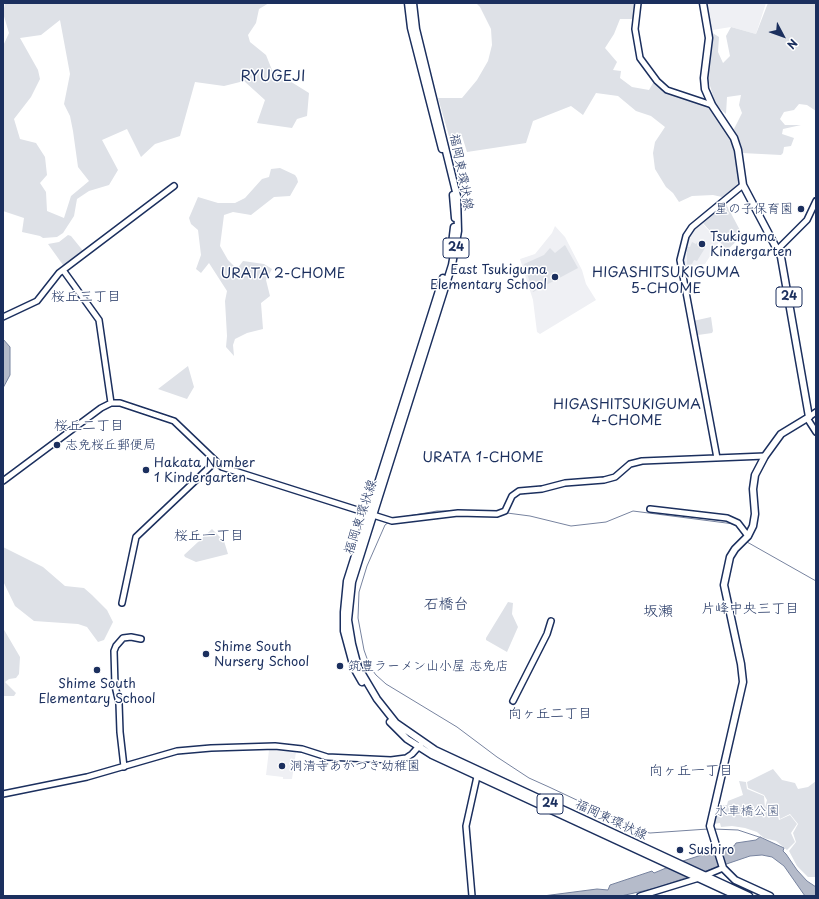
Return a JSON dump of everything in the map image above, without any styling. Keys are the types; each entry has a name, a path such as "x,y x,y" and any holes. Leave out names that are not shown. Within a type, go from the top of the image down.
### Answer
{"main road":[{"name":"福岡東環状線","path":"371,514 448,263 454,230 453,196 411,28 408,3"},
{"name":"福岡東環状線","path":"413,3 416,29 457,196 458,231 452,265 371,514 347,581 344,616 347,645 354,668 375,703 394,727 407,739 421,744 432,755 478,772 701,876"},
{"name":"24","path":"703,3 708,25 709,38 704,78 705,89 712,105 734,138 738,150 743,185 781,257 808,418"},
{"path":"770,896 735,880 723,867 711,830 743,682 734,628 725,594 726,574 730,557 748,536 753,526 755,517 753,489 755,476 765,456 781,434 808,418"},
{"name":"福岡東環状線","path":"478,772 671,865 701,876"},
{"name":"24","path":"701,876 737,896"},
{"name":"24","path":"701,876 749,896"}],"street":[{"path":"638,3 635,29 640,58 657,81 667,90 712,105"},
{"path":"717,458 680,260 686,236 692,227 743,185"},
{"path":"3,317 37,301 55,277 63,270 174,186"},
{"path":"777,250 807,220 816,201"},
{"path":"63,270 99,320 111,404"},
{"path":"3,481 101,408 111,404 120,403 174,421 215,462 231,471 392,521 458,513 497,514 505,511 512,496 519,491 542,489 565,483 604,480 615,477 630,464 642,461 765,456"},
{"path":"816,412 808,418 816,432"},
{"path":"122,603 136,537 215,462"},
{"path":"650,509 727,518 738,523 748,536"},
{"path":"512,701 547,634 551,621"},
{"path":"124,767 120,732 119,703 115,686 114,651 116,646 123,638 131,637 141,639"},
{"path":"3,794 68,782 177,752 211,748 285,747 302,749 327,757 391,760 406,758 421,744"},
{"path":"472,896 466,827 478,772"},
{"path":"640,896 701,876 723,867"}],"shaded area":[{"path":"707,3 766,3 756,34 731,27 712,30"},
{"name":"Tsukiguma Kindergarten","path":"701,222 719,242 705,264 686,267 684,265 685,247 692,232"},
{"name":"East Tsukiguma Elementary School","path":"555,226 565,237 582,270 586,284 596,300 540,334 537,332 533,300 520,259 535,254 552,233"},
{"path":"279,749 296,752 292,779 283,779 283,777 266,775 269,750"}],"green space":[{"path":"5,3 269,3 259,9 256,23 248,35 250,42 266,55 272,70 309,93 307,116 297,119 292,128 257,123 265,100 244,81 224,86 195,82 180,136 155,144 141,157 127,129 102,140 118,170 109,185 89,191 77,199 74,216 63,233 57,237 43,238 22,232 24,218 3,211 3,46 9,33 3,13","holes":["60,20 70,74 64,104 70,116 78,167 89,181 71,196 64,218 47,211 46,192 40,183 47,175 45,157 36,143 20,139 14,119 31,97 40,79 38,70 20,38 41,35"]},
{"path":"476,3 639,3 632,19 620,19 614,34 605,48 617,62 613,70 621,71 620,78 632,87 649,90 653,83 718,109 729,123 726,133 735,137 742,175 735,189 722,197 713,195 692,196 679,202 673,193 666,187 655,169 653,153 655,142 665,127 651,116 636,111 618,96 596,93 583,115 571,106 533,121 526,143 467,152 462,136 449,136 438,98 462,98 477,80 488,61 492,45 491,29 480,7"},
{"path":"768,3 816,3 816,111 807,105 799,104 794,110 784,112 780,119 785,125 801,125 783,129 782,134 794,138 791,146 784,147 781,155 742,153 734,129 742,113 739,105 741,95 727,97 726,114 716,105 706,73 711,32 719,37 718,52 723,63 730,56 726,36 731,27 756,34"},
{"path":"280,168 295,175 297,178 298,182 290,196 274,197 251,215 233,212 224,215 220,246 228,260 237,269 243,261 264,264 272,269 266,280 270,296 261,303 263,329 247,333 235,339 233,345 234,356 226,347 227,336 225,301 227,291 209,263 201,273 196,269 201,255 198,230 191,224 189,218 198,197 218,203 235,203 245,198 262,179 269,177 271,169"},
{"path":"726,204 742,234 741,237 727,250 702,222"},
{"path":"68,235 71,236 84,252 67,265 63,265 48,244 59,242"},
{"path":"692,242 696,244 697,242 705,248 697,261 694,260 692,264 687,265 687,247 690,247"},
{"path":"565,245 578,268 533,292 524,264 544,255 550,248 555,253"},
{"path":"711,317 712,333 698,335 693,321"},
{"path":"188,366 194,387 187,399 158,389"},
{"path":"212,529 224,541 228,554 196,562 185,557 184,555"},
{"path":"3,547 43,567 65,586 84,588 92,595 107,610 113,622 104,640 98,642 87,627 78,624 34,621 15,606 3,581"},
{"path":"508,602 513,603 512,614 518,627 507,652 486,640 486,638"},
{"path":"3,628 20,657 19,674 16,678 9,679 5,682 16,693 14,696 3,696"},
{"name":"水車橋公園","path":"773,769 782,780 795,783 798,789 808,787 816,781 816,877 808,877 797,866 789,851 796,842 793,833 798,824 790,814 780,819 777,808 769,805 766,807 776,809 779,820 790,815 797,824 791,833 795,842 787,850 776,841 764,838 757,832 732,826 721,827 720,823 713,824 715,805 727,805 728,801 743,795 739,781 746,782 747,789 764,796 765,808 767,800 764,795 748,788 747,782"}],"water":[{"path":"3,339 10,347 10,375 3,388"},
{"path":"760,837 784,848 783,851 797,870 807,881 816,887 816,896 805,896 784,866 772,857 762,855 750,856 656,888 621,896 543,896 597,889 608,890 610,885 652,871 654,873 683,861 714,851 724,850 734,846 736,843 756,840"}],"waterway":[{"path":"397,518 437,511 483,511"},
{"path":"507,513 530,516 571,526 606,522 633,511 734,524"},
{"path":"389,522 385,525 367,566 359,592 358,618 364,650 370,667 376,675 386,684 457,727 497,757 529,778 645,832 650,833 708,829"},
{"path":"747,542 816,581"},
{"path":"713,829 738,830 759,837"}],"place":[{"name":"星の子保育園","path":"801,209"},
{"name":"Tsukiguma Kindergarten","path":"702,244"},
{"name":"East Tsukiguma Elementary School","path":"555,277"},
{"name":"志免桜丘郵便局","path":"57,445"},
{"name":"Hakata Number 1 Kindergarten","path":"146,470"},
{"name":"Shime South Nursery School","path":"206,654"},
{"name":"筑豊ラーメン山小屋 志免店","path":"340,666"},
{"name":"Shime South Elementary School","path":"97,670"},
{"name":"洞清寺あかつき幼稚園","path":"282,766"},
{"name":"Sushiro","path":"680,850"}],"district":[{"name":"RYUGEJI","path":"273,77"},
{"name":"URATA 2-CHOME","path":"283,274"},
{"name":"HIGASHITSUKIGUMA 5-CHOME","path":"666,282"},
{"name":"桜丘三丁目","path":"86,297"},
{"name":"HIGASHITSUKIGUMA 4-CHOME","path":"627,414"},
{"name":"桜丘二丁目","path":"89,426"},
{"name":"URATA 1-CHOME","path":"483,458"},
{"name":"桜丘一丁目","path":"209,536"},
{"name":"石橋台","path":"446,605"},
{"name":"片峰中央三丁目","path":"750,609"},
{"name":"坂瀬","path":"658,612"},
{"name":"向ヶ丘二丁目","path":"550,714"},
{"name":"向ヶ丘一丁目","path":"691,771"}]}
